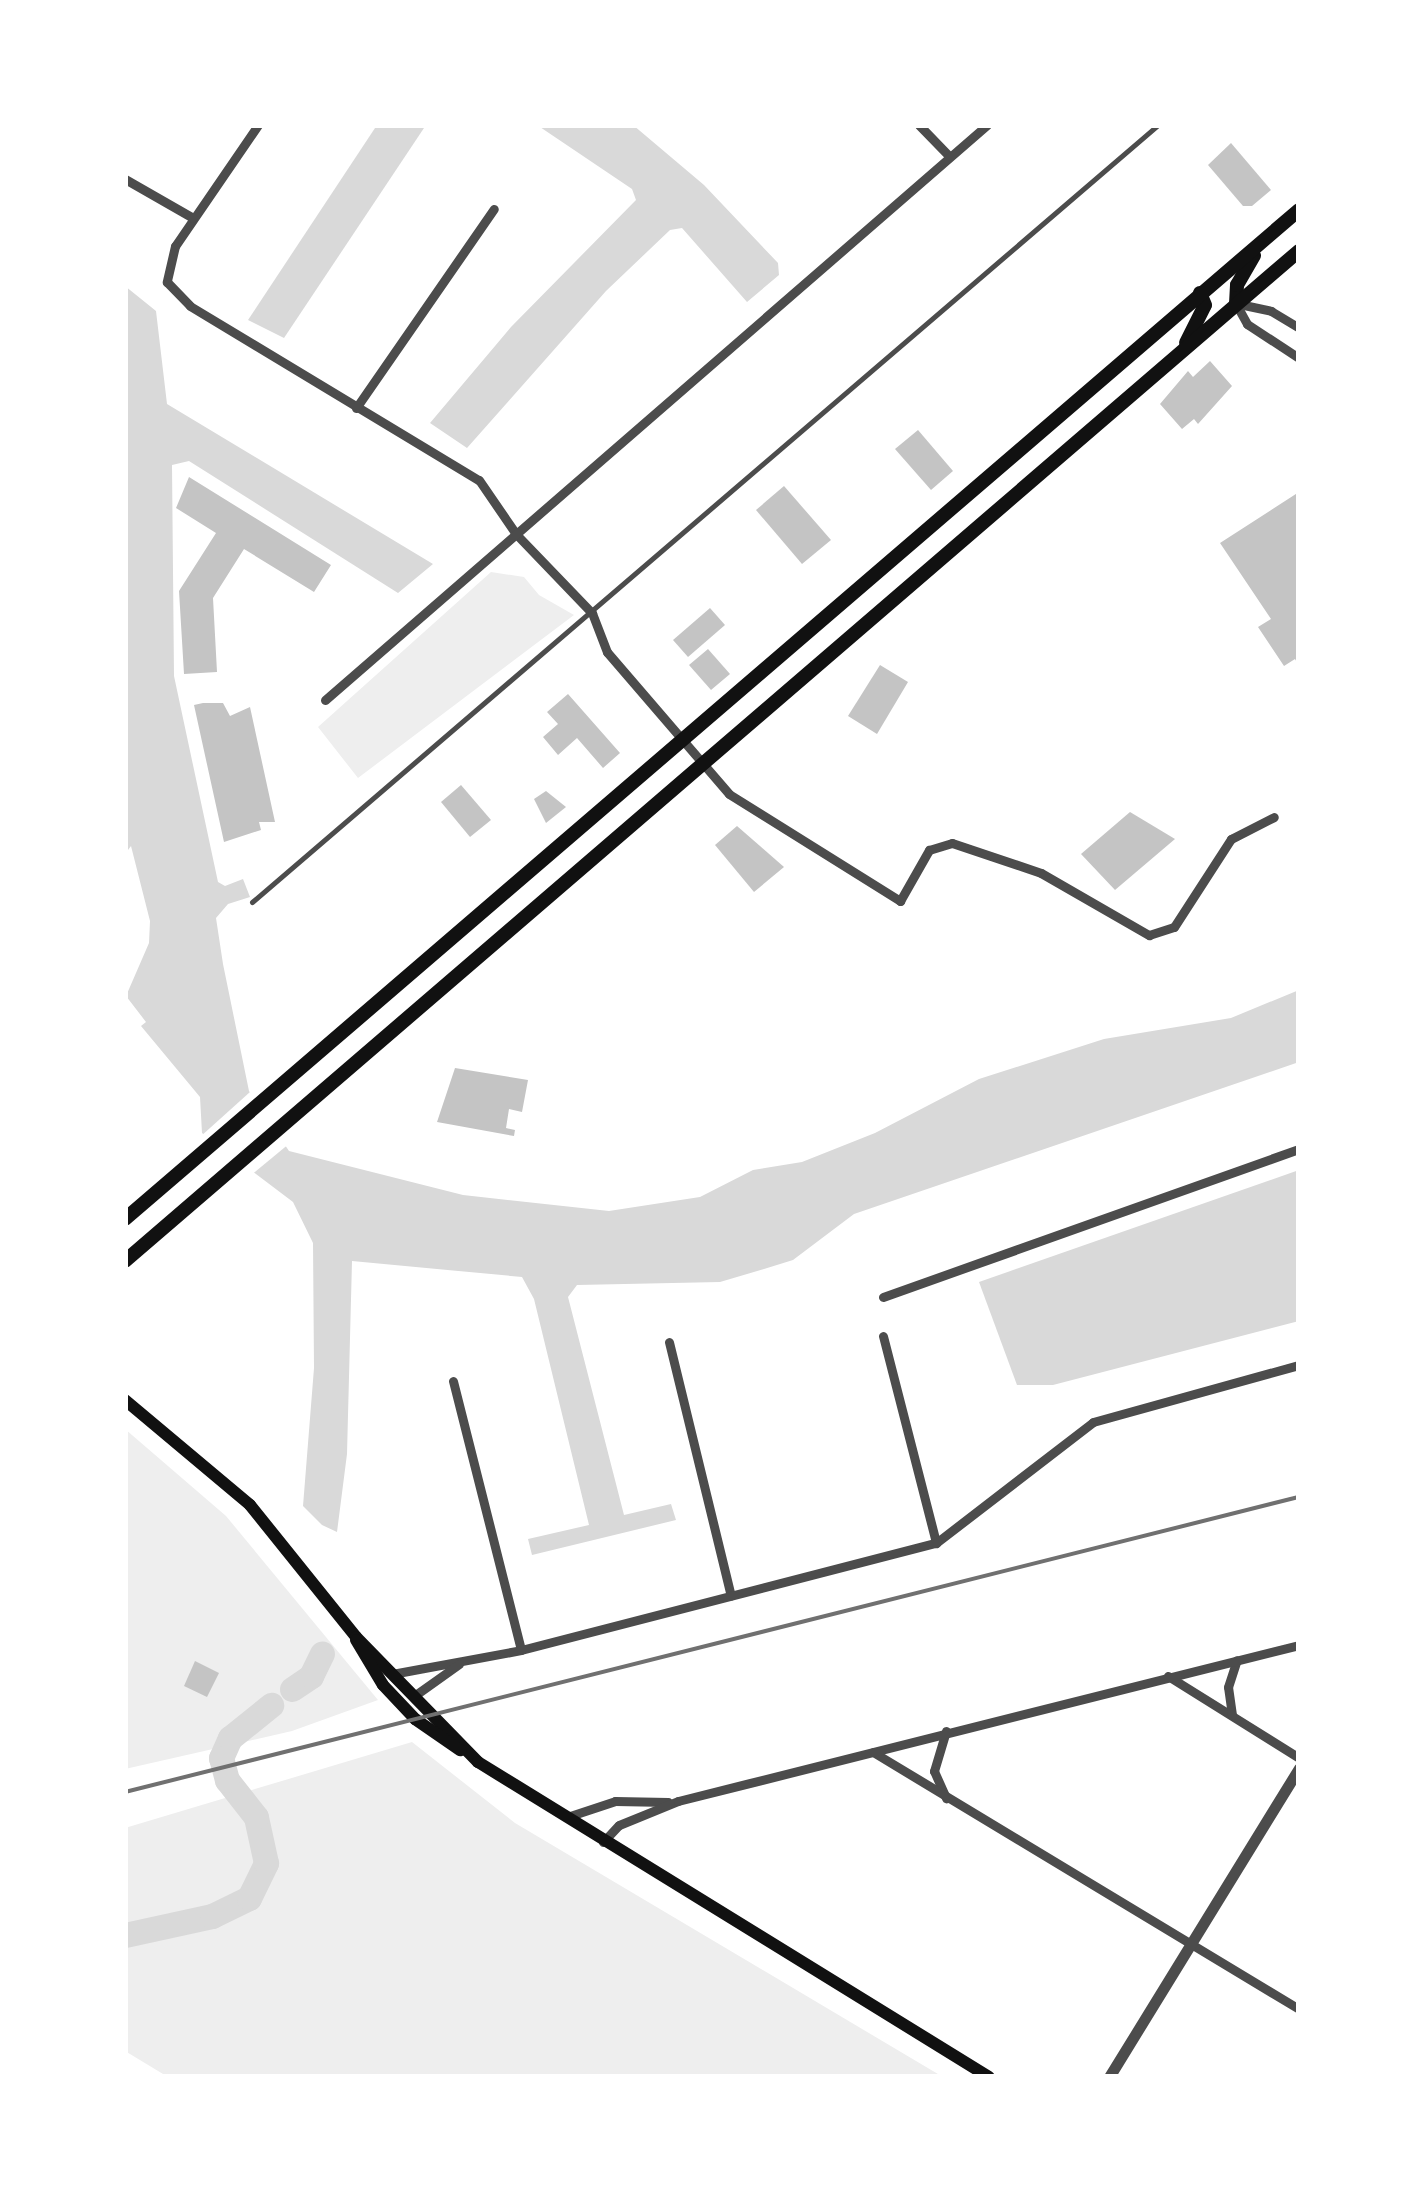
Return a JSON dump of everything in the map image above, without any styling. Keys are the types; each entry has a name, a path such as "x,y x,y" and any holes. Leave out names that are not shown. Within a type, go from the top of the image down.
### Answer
{"main road":[{"path":"125,1219 1299,210"},
{"path":"1236,304 1245,268 1266,238"},
{"path":"125,1261 1299,251"},
{"path":"1178,356 1205,305 1200,294"},
{"path":"125,1400 250,1504 356,1638 471,1756"},
{"path":"356,1638 383,1685 415,1719 564,1818 989,2077"}],"street":[{"path":"258,125 175,246 167,282 190,306 478,480 516,534 592,613 607,652 729,794 900,901 929,850 952,843 1041,873 1138,931 1159,935 1174,927 1231,839 1274,817"},
{"path":"919,125 949,156"},
{"path":"325,700 986,125"},
{"path":"125,178 194,218"},
{"path":"356,408 494,209"},
{"path":"1236,304 1271,311 1299,328"},
{"path":"1236,304 1247,324 1299,358"},
{"path":"883,1297 1299,1150"},
{"path":"883,1336 936,1544"},
{"path":"669,1342 731,1596"},
{"path":"392,1674 425,1663 462,1662 520,1650 936,1544 1093,1422 1299,1365"},
{"path":"453,1381 520,1650"},
{"path":"603,1842 618,1825 676,1802 1299,1646"},
{"path":"1233,1718 1228,1687 1237,1660"},
{"path":"414,1696 462,1662"},
{"path":"1168,1676 1299,1758"},
{"path":"946,1732 934,1770 948,1800"},
{"path":"872,1752 1299,2008"},
{"path":"1110,2077 1299,1768"},
{"path":"564,1818 615,1801 676,1802"}],"lane":[{"path":"252,902 1158,125"}],"shaded area":[{"path":"377,125 426,125 284,338 248,320"},
{"path":"537,125 633,125 704,185 778,263 779,275 747,302 682,228 670,230 606,291 467,448 430,423 511,327 636,200 632,189"},
{"path":"125,286 156,311 167,404 433,564 398,593 189,461 172,465 174,676 218,882 225,886 243,879 250,897 228,904 216,918 223,964 249,1091 289,1151 463,1195 609,1211 700,1197 753,1170 802,1162 875,1133 979,1079 1104,1039 1231,1018 1299,990 1299,1062 854,1214 793,1260 764,1269 720,1282 577,1285 568,1297 624,1515 671,1504 676,1520 532,1555 528,1539 589,1525 534,1299 522,1277 352,1261 347,1454 337,1532 322,1525 303,1506 314,1368 313,1243 293,1202 202,1133 200,1097 141,1026 146,1022 126,996 149,943 150,921 131,846 125,854"},
{"path":"491,572 524,577 539,595 574,615 358,778 318,727"},
{"path":"1299,1170 1299,1321 1053,1385 1017,1385 979,1282"},
{"path":"125,1429 226,1516 378,1700 292,1731 125,1769"},
{"path":"412,1742 515,1823 943,2077 168,2077 125,2051 125,1828"}],"pier":[{"path":"250,1092 290,1143 250,1176 200,1137"}],"building":[{"path":"1231,143 1271,190 1252,206 1243,206 1208,165"},
{"path":"1210,361 1232,386 1198,424 1194,419 1182,429 1160,404 1188,371 1193,377"},
{"path":"918,430 953,471 931,490 895,449"},
{"path":"189,477 331,565 314,592 244,549 213,598 217,672 184,674 179,591 216,533 176,508"},
{"path":"784,486 831,540 802,564 756,510"},
{"path":"1299,492 1299,666 1295,659 1284,666 1258,627 1271,619 1220,543"},
{"path":"710,608 725,625 688,657 673,640"},
{"path":"708,649 730,674 711,690 689,665"},
{"path":"880,665 908,682 877,734 848,716"},
{"path":"568,694 620,753 603,768 577,738 558,755 543,737 558,724 547,712"},
{"path":"223,703 230,716 250,707 275,822 259,822 261,830 224,842 194,705"},
{"path":"461,785 491,820 470,837 441,802"},
{"path":"546,791 566,807 546,823 534,799"},
{"path":"1130,812 1175,839 1115,890 1081,854"},
{"path":"737,826 784,867 754,892 715,845"},
{"path":"455,1068 528,1080 522,1112 509,1109 506,1128 515,1130 514,1136 437,1122"},
{"path":"195,1661 219,1673 207,1697 184,1686"}],"waterway":[{"path":"292,1689 311,1676 322,1653"},
{"path":"125,1935 212,1916 249,1898 266,1863 256,1817 227,1780 221,1758 230,1738 271,1705"}],"railway":[{"path":"125,1792 1299,1497"}]}
